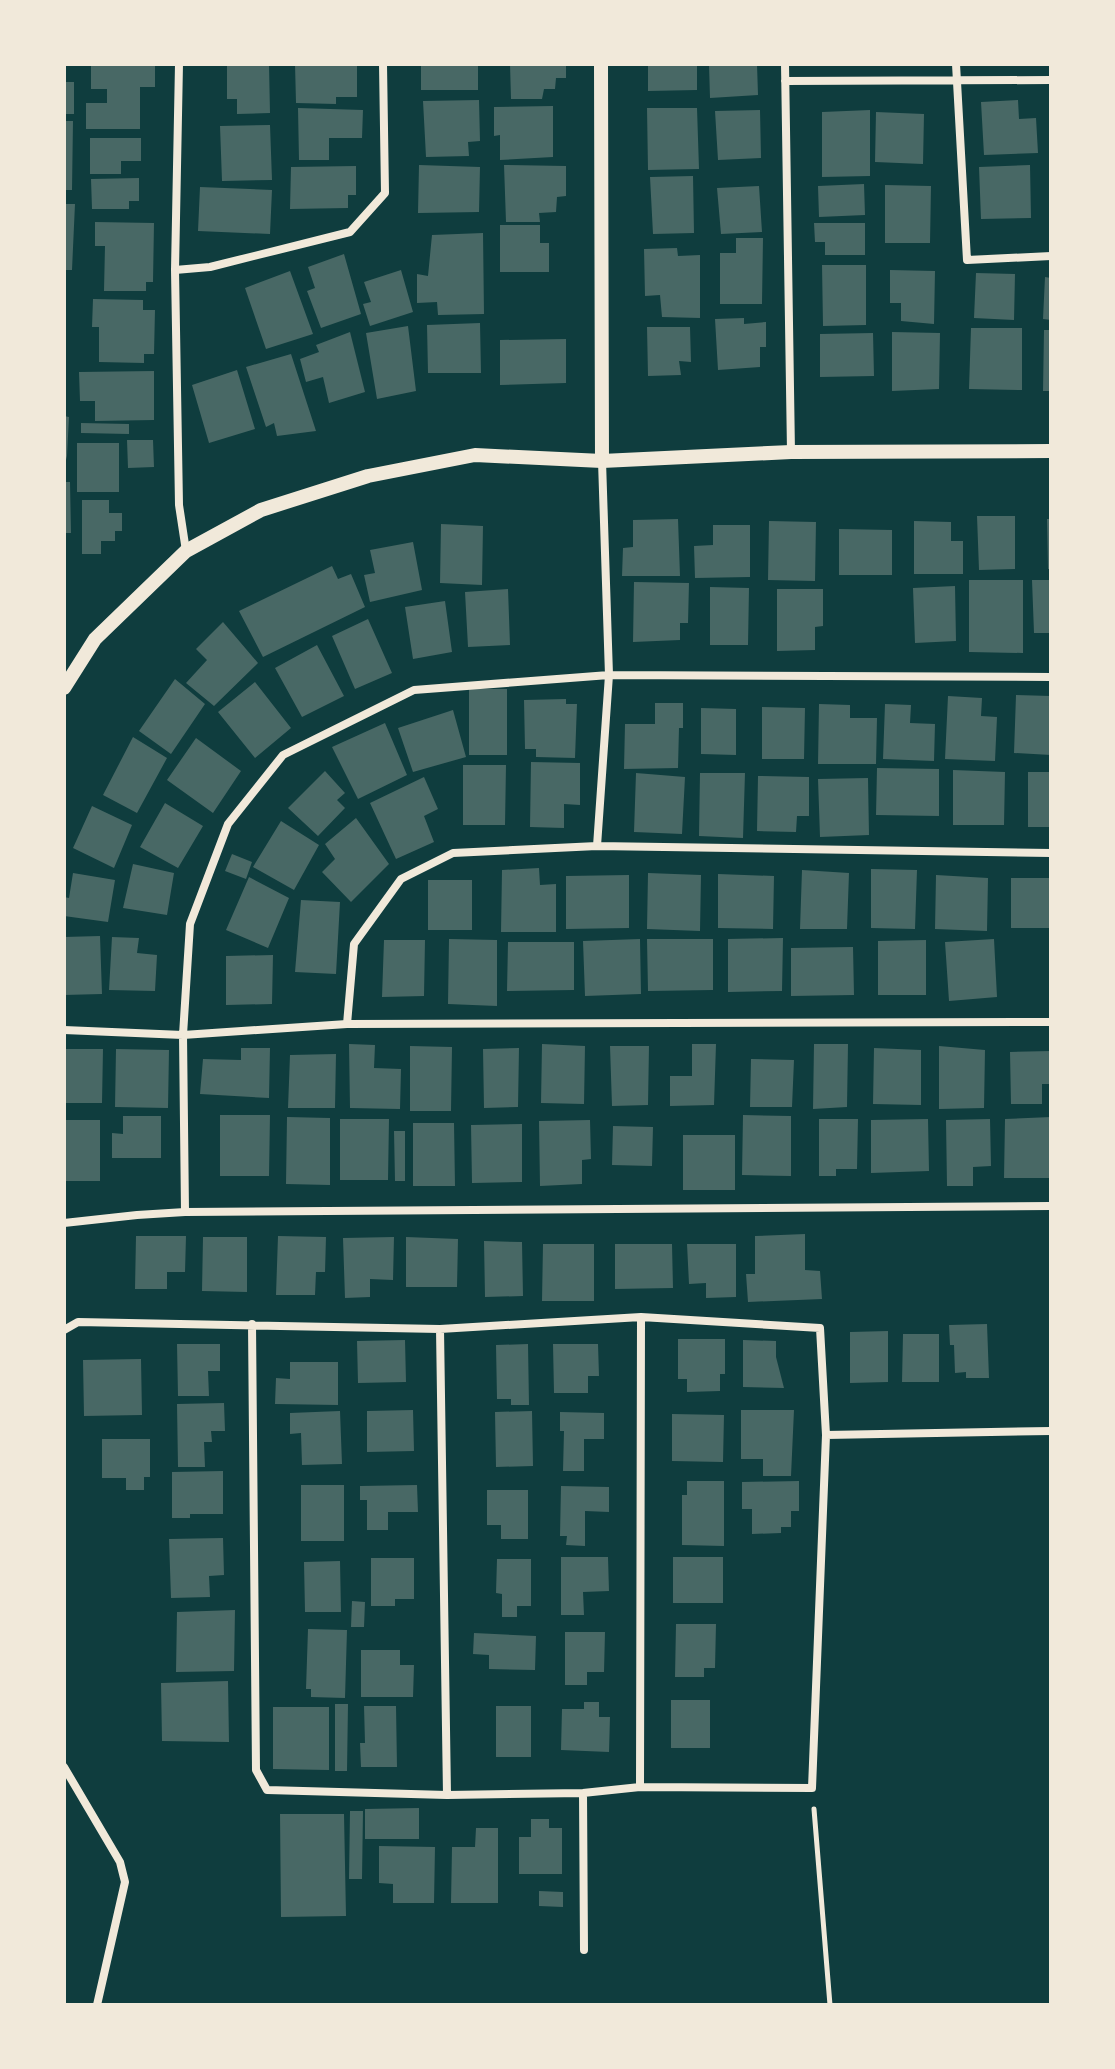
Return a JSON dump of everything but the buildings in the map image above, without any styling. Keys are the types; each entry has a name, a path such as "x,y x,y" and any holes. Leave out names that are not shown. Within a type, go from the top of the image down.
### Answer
{"street":[{"path":"179,64 175,270 179,505 186,551"},
{"path":"175,270 210,267 350,232 385,193 383,64"},
{"path":"597,846 609,675 602,461 601,64"},
{"path":"785,64 791,452"},
{"path":"956,64 967,260 1051,256"},
{"path":"785,81 1051,80"},
{"path":"64,688 95,639 186,551 261,510 368,476 475,455 602,461 791,452 1051,451"},
{"path":"185,1212 183,1035 190,924 228,824 283,755 414,690 609,675 1051,677"},
{"path":"347,1024 354,944 401,879 453,853 597,846 1051,853"},
{"path":"64,1030 183,1035 347,1024 1051,1022"},
{"path":"64,1223 185,1212 1051,1206"},
{"path":"640,1787 641,1317"},
{"path":"64,1330 78,1322 252,1324 440,1329 641,1317 820,1328 826,1435 812,1788 640,1787 583,1793 447,1795 267,1790 256,1770 252,1324"},
{"path":"440,1329 447,1795"},
{"path":"826,1435 1051,1431"},
{"path":"64,1767 120,1862 125,1882 97,2005"},
{"path":"583,1793 584,1950"}],"path":[{"path":"812,1788 830,2005"}]}
